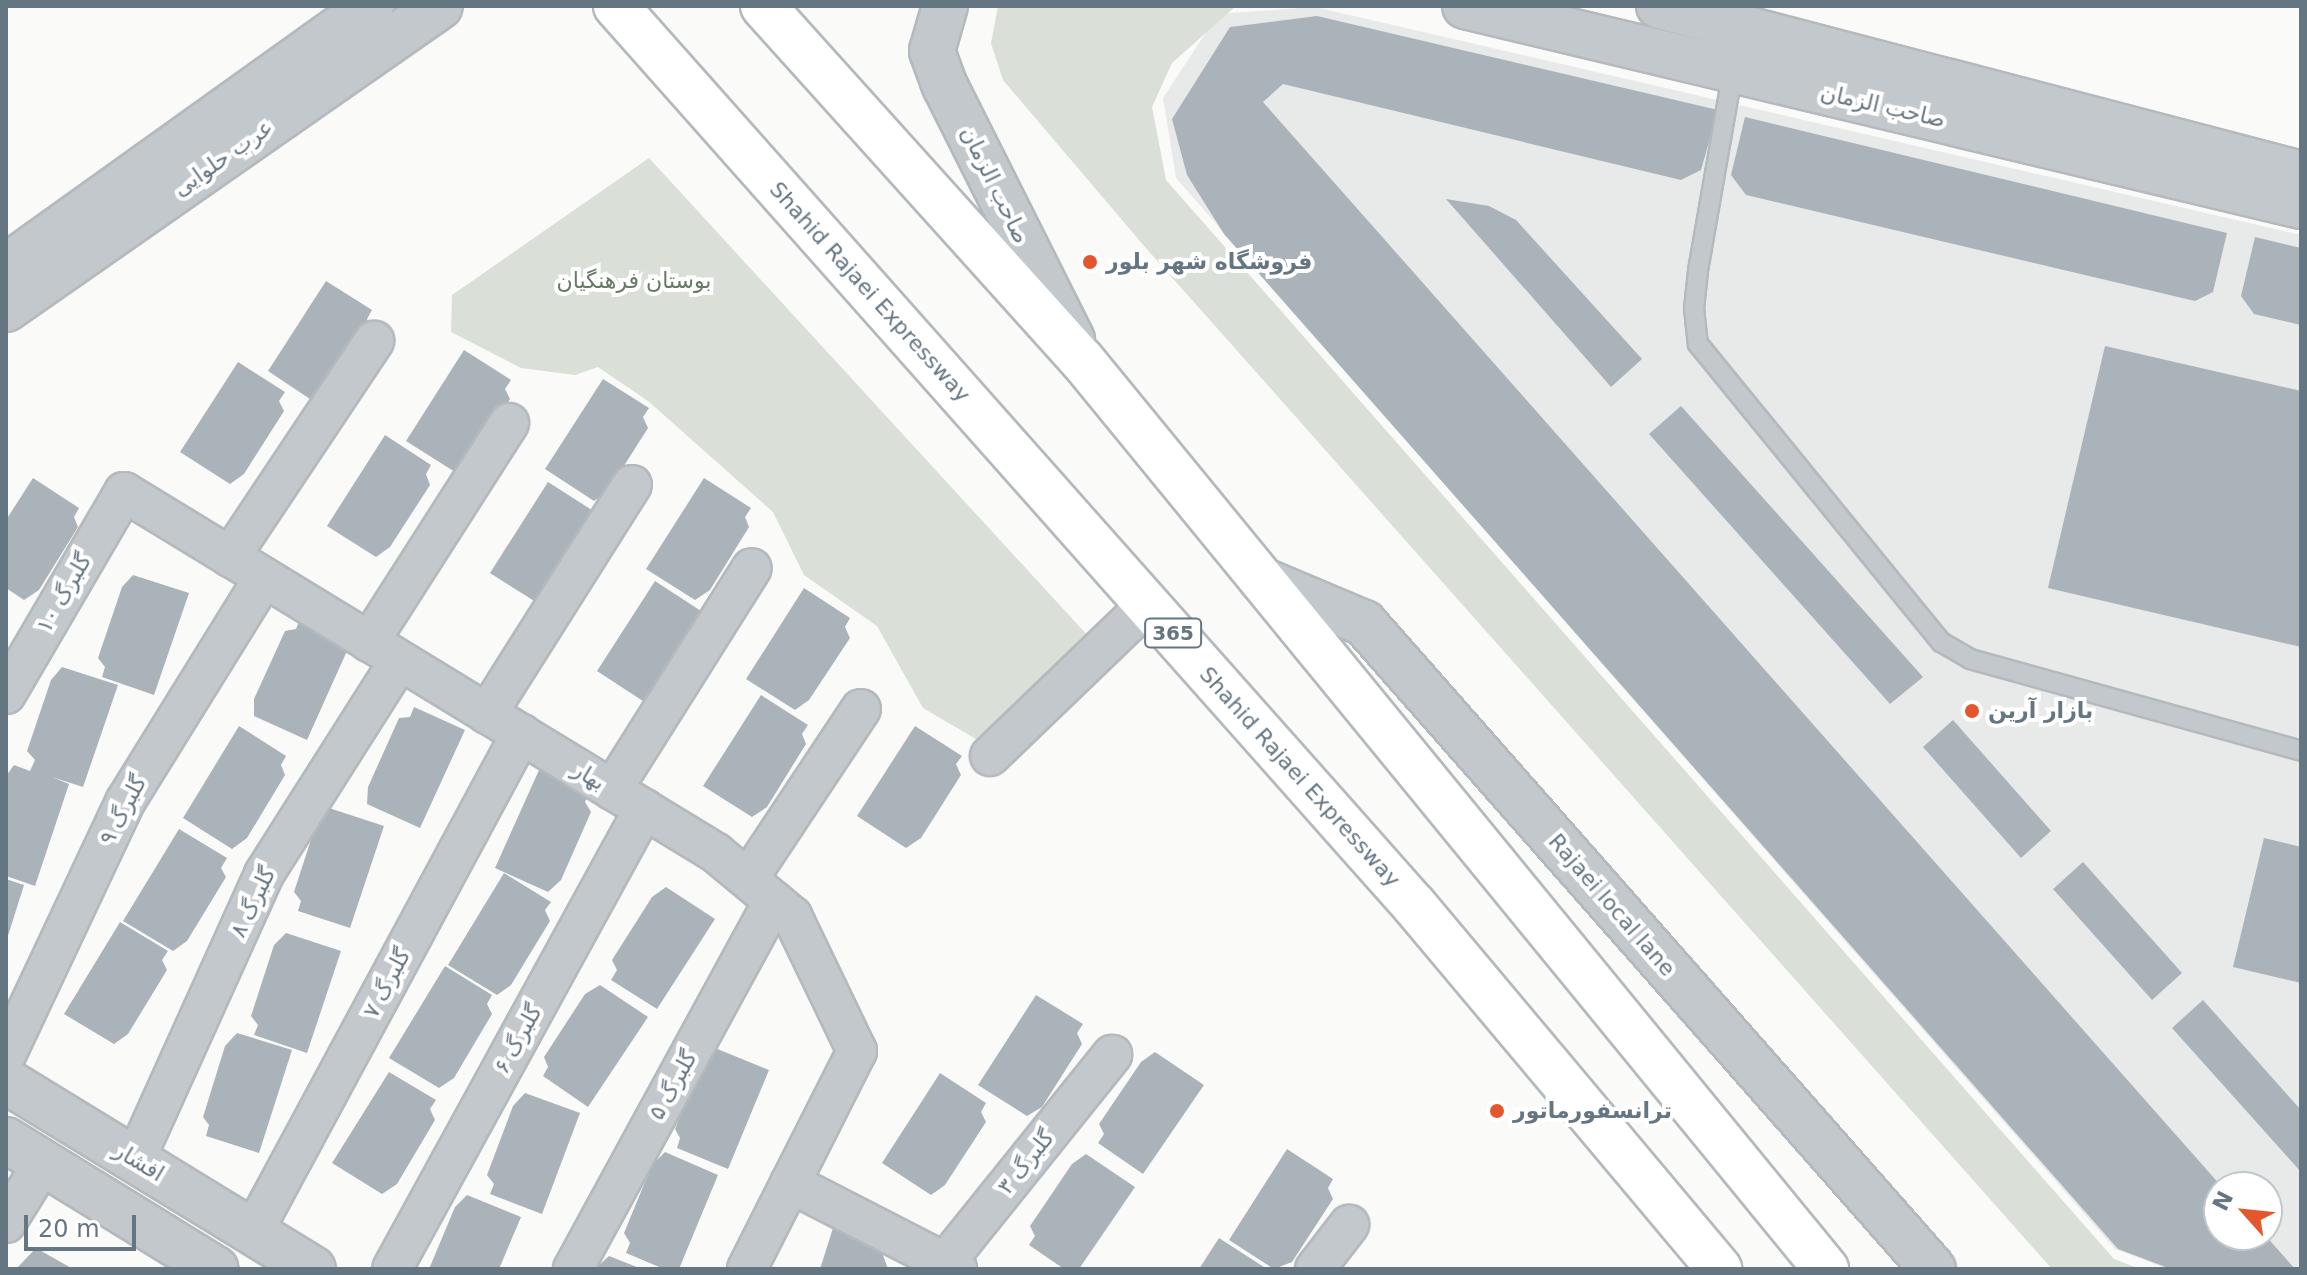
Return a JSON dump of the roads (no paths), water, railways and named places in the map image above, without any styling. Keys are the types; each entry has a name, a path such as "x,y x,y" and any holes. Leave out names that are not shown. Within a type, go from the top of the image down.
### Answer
{"highway":[{"name":"Shahid Rajaei Expressway","path":"616,6 1414,905 1719,1269"},
{"path":"763,6 1082,360 1826,1269"}],"street":[{"name":"عرب حلوایی","path":"6,267 371,6"},
{"name":"عرب حلوایی","path":"6,309 440,6"},
{"name":"صاحب الزمان","path":"945,6 932,51 945,86 1082,360"},
{"name":"صاحب الزمان","path":"1465,6 2301,206"},
{"name":"صاحب الزمان","path":"1659,6 2301,174"},
{"path":"230,557 374,341"},
{"name":"گلبرگ ۸","path":"135,1160 264,874 509,423"},
{"path":"487,714 632,485"},
{"name":"بهار","path":"124,492 628,800 761,890 792,916 857,1051 790,1183"},
{"name":"گلبرگ ۱۰","path":"6,694 124,492"},
{"name":"گلبرگ ۶","path":"392,1269 628,800 752,568"},
{"name":"گلبرگ ۹","path":"6,1055 125,802 264,578"},
{"name":"Rajaei local lane","path":"1262,580 1364,623 1933,1269"},
{"path":"990,756 1147,605"},
{"name":"گلبرگ ۵","path":"573,1269 761,890 861,709"},
{"name":"گلبرگ ۷","path":"253,1232 521,734"},
{"name":"گلبرگ ۳","path":"947,1267 1112,1055"},
{"name":"افشار","path":"6,1081 313,1269"},
{"path":"6,1223 98,1137"},
{"path":"6,1140 216,1269"},
{"path":"747,1269 790,1183 947,1267"},
{"path":"1315,1269 1349,1225"}],"lane":[{"path":"1733,70 1698,271 1694,308 1698,344 1931,630 1970,659 2301,751"}],"place":[{"name":"فروشگاه شهر بلور","path":"1090,262"},
{"name":"بازار آرین","path":"1972,711"},
{"name":"ترانسفورماتور","path":"1497,1111"}],"park label":[{"name":"بوستان فرهنگیان","path":"634,281"}]}
